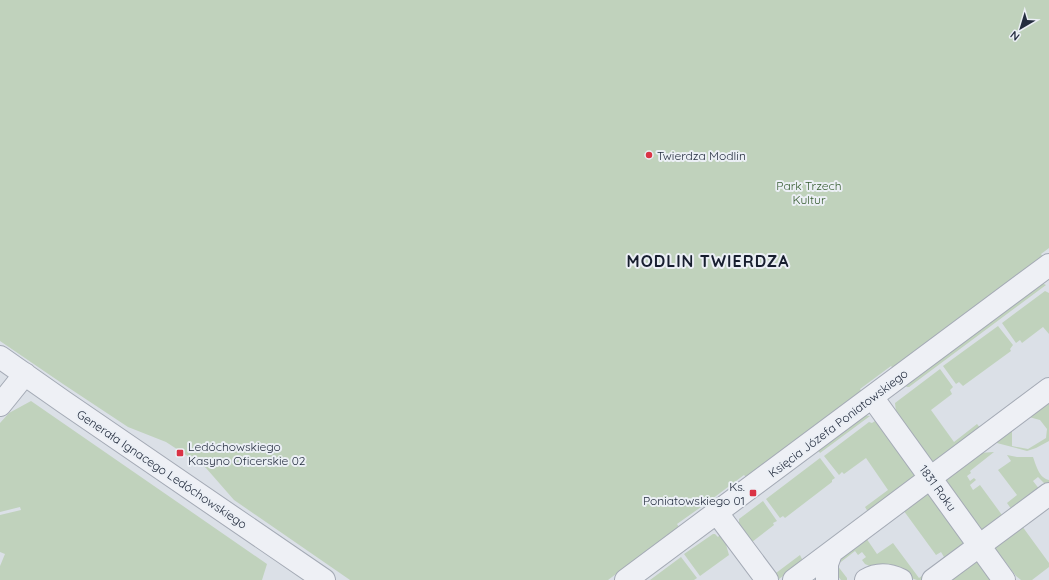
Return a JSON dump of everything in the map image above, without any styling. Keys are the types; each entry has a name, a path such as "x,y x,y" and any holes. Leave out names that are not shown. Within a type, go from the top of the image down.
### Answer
{"street":[{"name":"Księcia Józefa Poniatowskiego","path":"626,580 1049,266"},
{"name":"Generała Ignacego Ledóchowskiego","path":"0,357 317,578"},
{"path":"0,404 25,374"},
{"path":"800,579 831,553 1049,389"},
{"name":"1831 Roku","path":"872,397 1004,580"},
{"path":"933,580 1049,494"},
{"path":"717,513 767,580"},
{"path":"827,580 827,564 831,553"},
{"path":"866,580 874,576 892,576 900,580"}],"green space":[{"name":"Park Trzech Kultur","path":"0,0 1049,0 1049,248 1041,254 1043,257 893,368 891,366 860,389 862,392 746,477 744,475 712,499 710,497 699,505 701,507 677,524 679,527 608,580 350,580 234,500 206,468 166,442 128,427 0,341"},
{"path":"1038,285 1046,285 909,387 904,384"},
{"path":"1045,291 1049,293 1049,334 1043,327 1022,343 1020,340 1016,343 1002,323"},
{"path":"998,326 1013,345 1010,349 1011,351 963,386 959,382 956,384 943,366"},
{"path":"940,369 953,387 950,390 952,394 931,410 954,442 977,424 981,429 934,464 896,412 895,403"},
{"path":"31,401 267,564 262,580 0,580 0,566 5,554 0,552 0,515 21,510 20,507 0,512 0,423 9,413"},
{"path":"1049,402 1049,441 1027,451 993,442","holes":["1029,417 1040,420 1047,429 1046,438 1028,449 1012,446 1012,431"]},
{"path":"864,415 870,416 820,453 817,449"},
{"path":"875,421 916,477 868,512 865,507 888,490 866,458 844,474 842,472 839,475 824,456 869,422 872,423"},
{"path":"994,452 970,471 971,473 967,476 970,481 974,478 976,480 970,485 973,490 980,485 1002,515 995,528 985,535 942,476 979,453"},
{"path":"1007,455 1017,457 1033,457 1040,474 1049,480 1049,485 1047,486 1038,477 1033,481 1040,490 1012,510 1007,503 1017,495 998,470 1011,461"},
{"path":"820,458 835,478 832,482 785,518 783,516 780,518 766,499"},
{"path":"925,489 969,548 923,580 917,580 878,570 865,564 862,560 866,557 862,552 858,555 855,551 837,565 847,578 847,580 841,580 832,569 835,556 864,535 877,554 893,543 919,578 942,562 940,560 944,557 941,552 936,555 901,507"},
{"path":"763,501 777,521 752,542 776,573 800,555 803,561 779,579 739,525 739,519"},
{"path":"1022,526 1049,563 1049,567 1032,580 1021,580 1016,576 994,547"},
{"path":"713,534 718,537 720,535 725,541 729,555 700,576 684,554"},
{"path":"681,557 697,578 694,580 650,580"},
{"path":"976,559 992,580 948,580"}],"place":[{"name":"Twierdza Modlin","path":"649,155"},
{"name":"Ledóchowskiego Kasyno Oficerskie 02","path":"180,453"},
{"name":"Ks. Poniatowskiego 01","path":"753,493"}],"district":[{"name":"MODLIN TWIERDZA","path":"708,261"}]}
